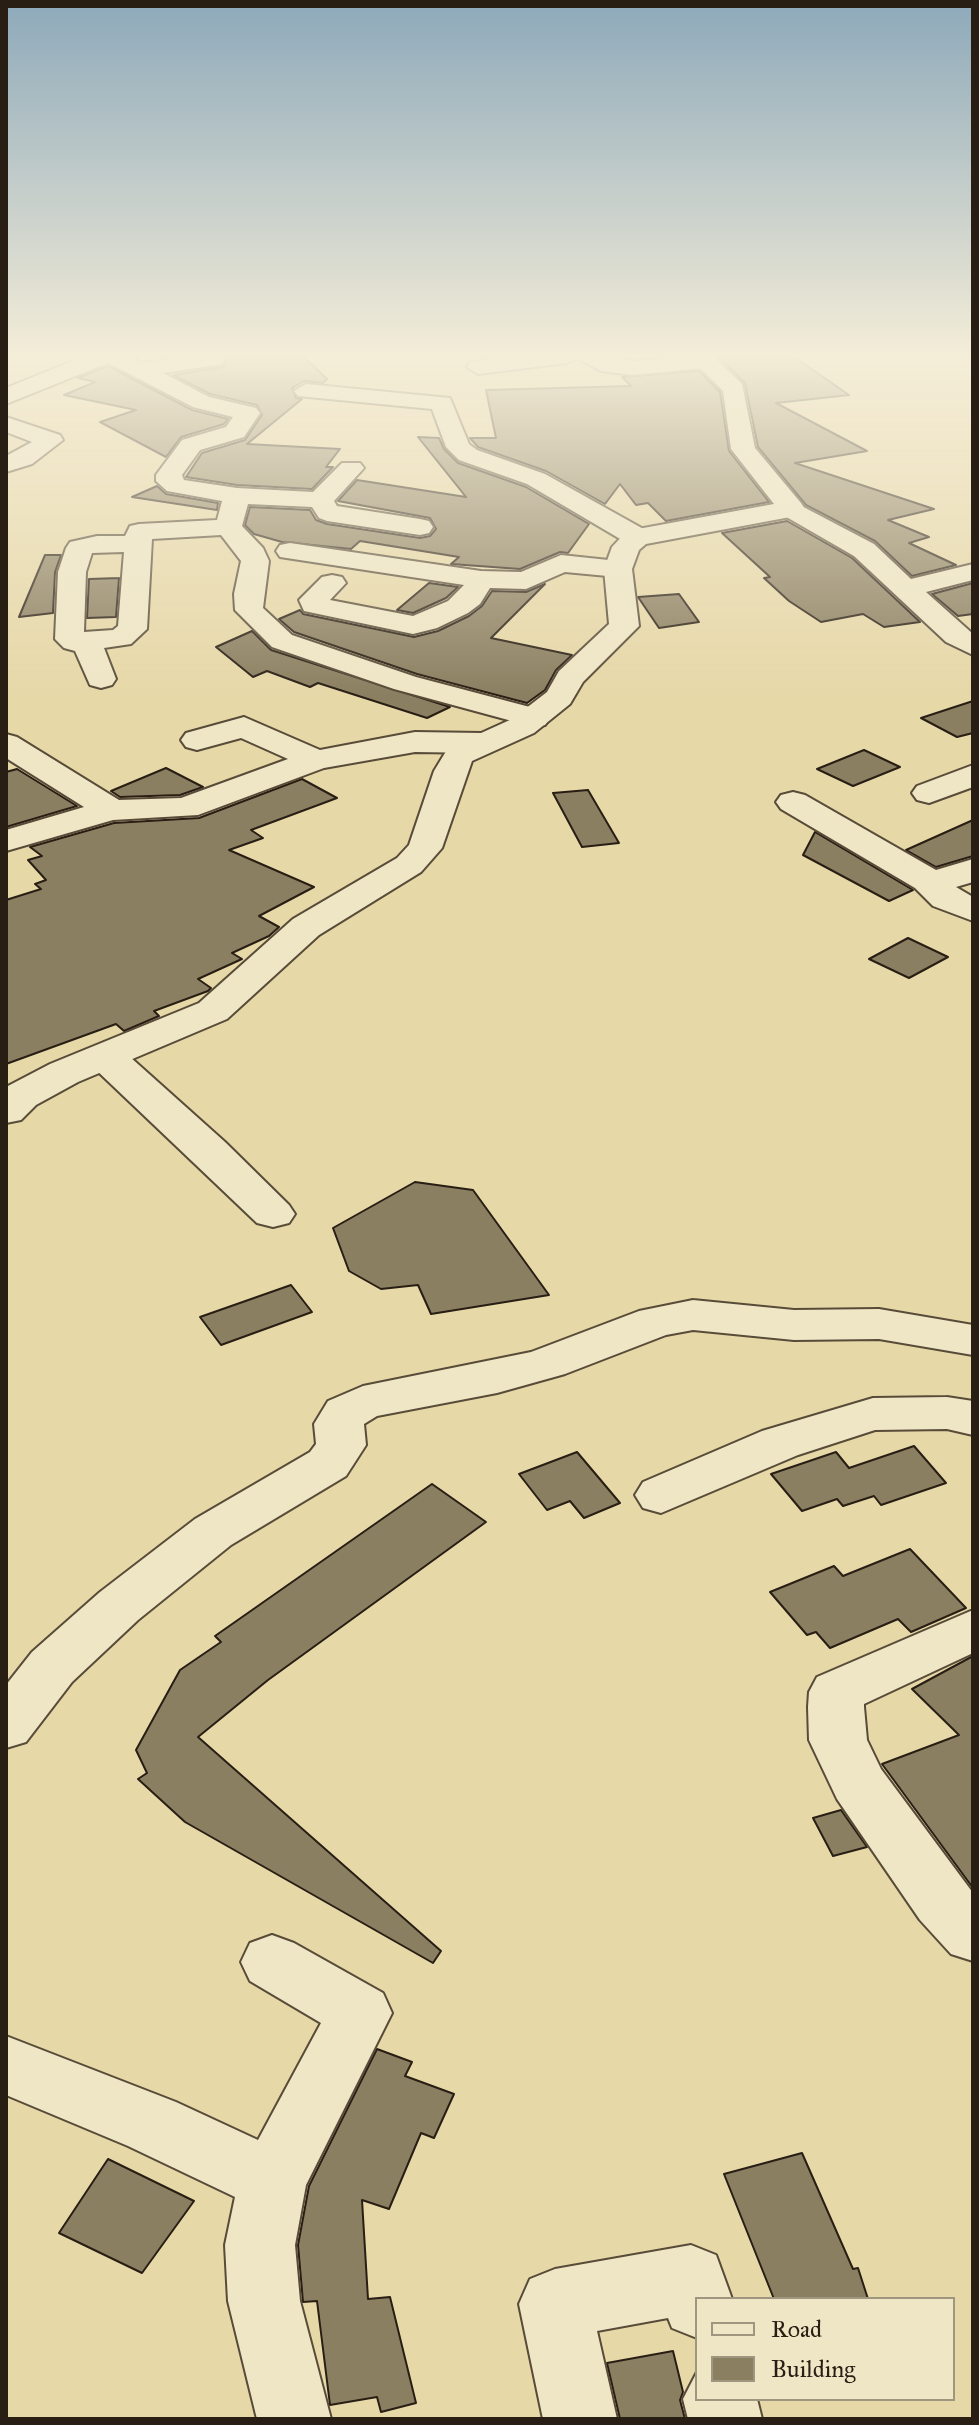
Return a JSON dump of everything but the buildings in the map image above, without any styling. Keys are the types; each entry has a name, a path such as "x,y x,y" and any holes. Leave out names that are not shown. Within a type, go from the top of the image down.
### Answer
{"street":[{"path":"173,469 169,481 176,486 237,496 320,500 350,469"},
{"path":"508,469 536,479 637,537"},
{"path":"759,469 792,509 864,550 956,636 973,646"},
{"path":"228,527 237,496"},
{"path":"320,500 328,512 336,515 420,527"},
{"path":"6,1111 21,1096 53,1079 213,1011 306,927 409,865 425,848 450,771 459,755 534,718 559,697 570,677 624,626 619,605 618,569 626,547 637,537 792,509"},
{"path":"136,544 97,544 80,548 72,572 70,636 74,642 121,638 132,629 139,532 145,529 228,527 253,554 255,561 248,594 249,610 282,641 405,683 534,718"},
{"path":"290,551 481,579 526,581 561,563 618,569"},
{"path":"908,588 973,572"},
{"path":"332,583 313,600 314,605 413,625 427,622 458,607 470,598 481,579"},
{"path":"87,643 101,679"},
{"path":"197,740 244,727 316,760"},
{"path":"6,841 111,810 186,808 316,760 415,742 482,743"},
{"path":"14,757 111,810"},
{"path":"929,793 973,775"},
{"path":"793,802 928,880 946,898 973,910"},
{"path":"928,880 939,881 973,870"},
{"path":"106,1057 210,1151 273,1214"},
{"path":"6,1726 52,1667 119,1606 213,1532 328,1464 341,1445 339,1424 345,1413 363,1402 497,1377 548,1363 656,1322 693,1315 794,1325 879,1324 973,1340"},
{"path":"661,1495 780,1443 873,1414 947,1413 973,1418"},
{"path":"973,1630 837,1692 836,1707 838,1740 858,1783 942,1902 973,1935"},
{"path":"272,1962 360,2013 273,2181 260,2245 264,2301 294,2419"},
{"path":"6,2065 152,2124 273,2181"},
{"path":"580,2419 555,2304 694,2291"}]}
